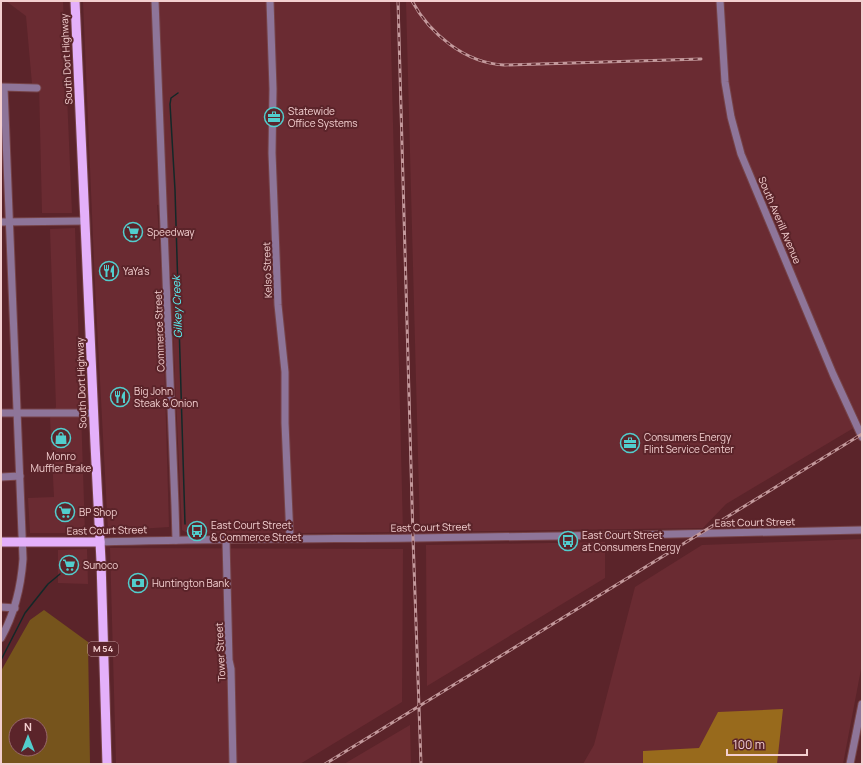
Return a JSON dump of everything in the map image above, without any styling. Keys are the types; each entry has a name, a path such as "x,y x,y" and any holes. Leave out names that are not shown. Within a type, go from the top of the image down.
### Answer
{"main road":[{"name":"South Dort Highway","path":"74,1 100,542 107,764"},
{"name":"East Court Street","path":"1,542 100,542"}],"street":[{"name":"Commerce Street","path":"155,1 176,540"},
{"name":"Kelso Street","path":"270,1 273,89 272,153 278,305 285,372 285,423 290,538"},
{"name":"South Averill Avenue","path":"720,1 725,82 731,117 741,154 862,437"},
{"path":"1,638 15,608 22,579 23,542 2,87 37,88"},
{"path":"1,222 85,221"},
{"path":"1,413 93,413"},
{"path":"1,476 20,476"},
{"name":"East Court Street","path":"100,542 862,530"},
{"name":"Tower Street","path":"226,540 228,660 231,669 233,764"},
{"path":"1,607 15,608"},
{"path":"850,764 862,704"}],"shaded area":[{"path":"6,1 63,1 72,213 42,213 39,84 32,84 26,16"},
{"path":"83,1 390,1 403,532 189,534 182,530 167,204 157,205 162,285 169,527 108,531 95,286"},
{"path":"406,1 862,1 862,423 726,504 703,528 420,532"},
{"path":"75,228 85,533 30,533 28,498 54,497 50,418 56,407 50,229"},
{"path":"862,539 862,664 843,764 583,764 594,745 635,587 702,545"},
{"path":"605,542 605,578 427,686 426,545"},
{"path":"110,548 403,549 402,702 300,764 116,764"},
{"path":"87,549 88,584 58,583 58,550"},
{"path":"44,610 88,642 90,764 1,764 1,671 30,620"},
{"path":"783,709 777,764 643,764 643,751 699,748 718,712"},
{"path":"410,725 411,764 344,764"}],"waterway":[{"name":"Gilkey Creek","path":"178,93 171,98 170,104 175,190 185,524"},
{"name":"Gilkey Creek","path":"1,660 25,613 48,584 60,574"}],"railway":[{"path":"398,1 421,764"},
{"path":"412,1 428,25 450,45 462,53 490,63 504,65 701,59"},
{"path":"325,764 862,434"}],"place":[{"name":"Statewide Office Systems","path":"274,117"},
{"name":"Speedway","path":"133,232"},
{"name":"YaYa's","path":"109,271"},
{"name":"Big John Steak & Onion","path":"120,397"},
{"name":"Monro Muffler Brake","path":"61,438"},
{"name":"Consumers Energy Flint Service Center","path":"630,443"},
{"name":"BP Shop","path":"65,512"},
{"name":"East Court Street & Commerce Street","path":"197,531"},
{"name":"East Court Street at Consumers Energy","path":"568,541"},
{"name":"Sunoco","path":"69,565"},
{"name":"Huntington Bank","path":"138,583"}]}
